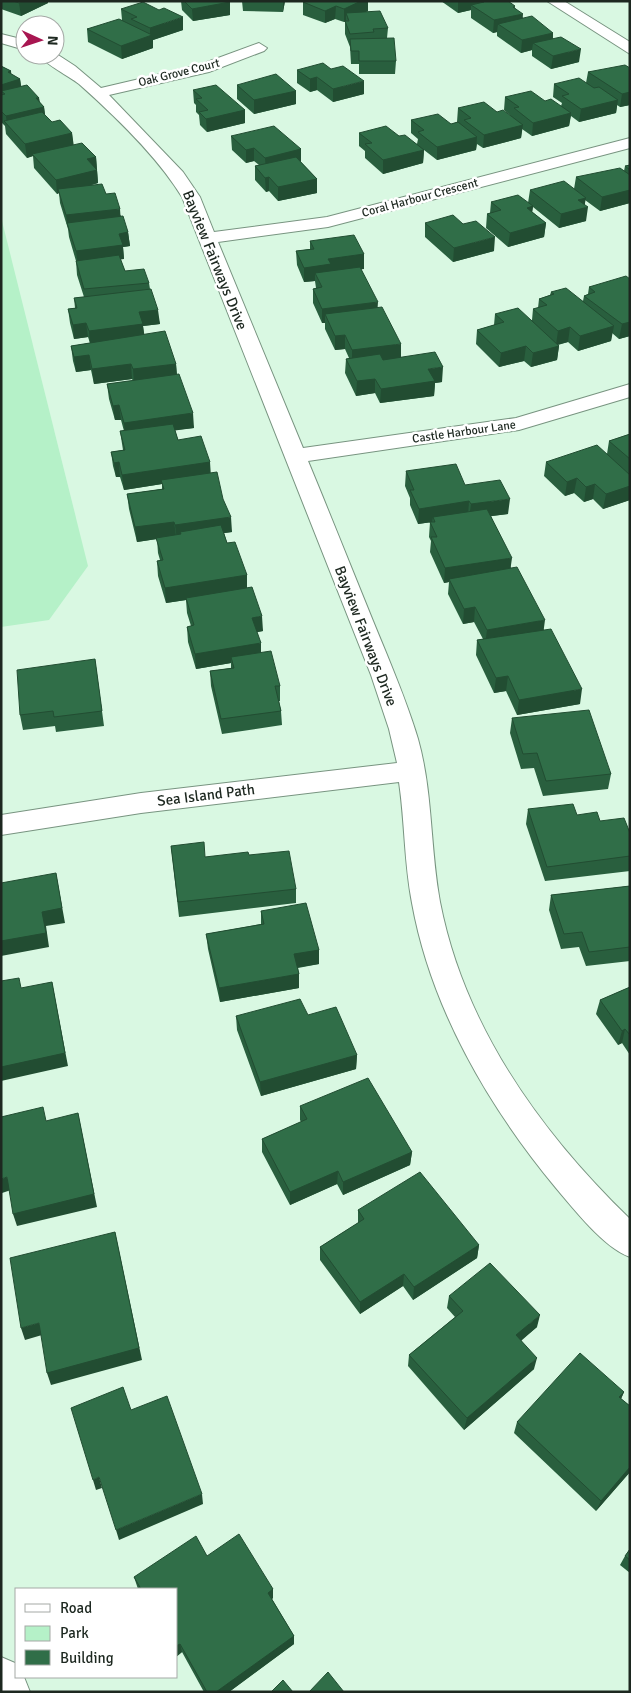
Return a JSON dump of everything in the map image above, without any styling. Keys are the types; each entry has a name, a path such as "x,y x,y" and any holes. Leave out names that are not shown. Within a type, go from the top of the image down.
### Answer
{"street":[{"path":"554,1 630,49"},
{"path":"1,38 15,42"},
{"name":"Oak Grove Court","path":"98,93 204,69 259,48"},
{"name":"Bayview Fairways Drive","path":"63,65 83,78 168,162 181,179 207,238 295,456 383,675 400,723 411,771 426,904 434,940 453,995 485,1058 529,1128 579,1190 630,1242"},
{"name":"Coral Harbour Crescent","path":"207,238 328,222 630,143"},
{"name":"Castle Harbour Lane","path":"295,456 526,423 630,390"},
{"name":"Sea Island Path","path":"1,825 141,803 411,771"},
{"path":"1,1677 10,1692"}],"green space":[{"path":"1,217 88,566 49,620 1,627"}],"building":[{"path":"184,1 229,1 230,2 192,9"},
{"path":"361,1 344,9 336,6 325,11 303,2"},
{"path":"482,1 508,1 523,14 494,20 471,5 484,2"},
{"path":"143,2 159,10 164,8 183,17 150,28 131,19 137,17 121,9"},
{"path":"380,11 388,28 373,29 374,32 350,34 345,21 349,21 346,13"},
{"path":"532,16 553,33 522,40 498,24"},
{"path":"119,19 152,35 121,46 87,29"},
{"path":"561,37 581,49 553,56 533,43"},
{"path":"394,38 396,61 359,61 359,51 351,51 350,39"},
{"path":"323,63 331,69 343,66 364,81 333,89 317,77 310,79 297,70"},
{"path":"625,65 630,68 630,92 622,94 588,72"},
{"path":"1,66 11,71 8,72 20,79 1,85"},
{"path":"276,74 296,91 254,100 237,85"},
{"path":"579,78 594,88 599,87 618,100 581,109 562,96 569,94 554,84"},
{"path":"27,85 39,98 36,98 44,107 6,116 1,111 1,95 5,94 1,91"},
{"path":"216,85 245,110 206,119 199,112 208,110 196,99 202,98 193,90"},
{"path":"531,91 545,101 551,99 571,113 533,123 514,108 519,107 505,97"},
{"path":"484,102 497,112 503,110 523,125 484,135 464,120 471,118 458,108"},
{"path":"42,112 52,122 60,120 72,133 25,144 4,121"},
{"path":"438,114 451,124 458,122 477,137 437,147 418,132 424,130 411,120"},
{"path":"274,126 301,149 265,158 254,148 246,150 231,136"},
{"path":"386,126 399,136 405,135 424,150 383,160 365,144 372,143 359,133"},
{"path":"82,143 96,157 87,159 97,170 56,180 32,154"},
{"path":"296,157 317,179 278,187 269,177 265,178 255,166"},
{"path":"620,168 630,175 630,190 602,197 576,177"},
{"path":"564,181 586,198 578,200 588,207 561,214 530,190"},
{"path":"102,184 106,194 115,193 120,209 66,215 58,189"},
{"path":"518,195 533,206 527,208 546,223 510,233 487,214 501,210 491,202"},
{"path":"453,215 463,224 476,221 495,237 454,248 425,223"},
{"path":"123,216 128,232 119,234 123,245 76,251 67,223"},
{"path":"354,235 364,254 328,259 331,264 304,268 296,251 314,249 310,241"},
{"path":"119,255 125,271 144,269 149,283 84,289 76,261"},
{"path":"360,267 378,302 322,309 313,289 322,287 315,273"},
{"path":"626,276 630,279 630,322 622,324 584,296 595,292 589,287"},
{"path":"566,288 614,326 580,336 570,327 558,331 533,309 547,305 539,299 554,294 551,292"},
{"path":"151,289 158,310 139,312 143,324 89,331 86,323 73,325 68,309 77,308 74,298"},
{"path":"382,307 401,344 352,350 345,335 335,336 325,314"},
{"path":"518,308 559,346 533,353 526,346 501,353 477,330 504,322 495,314"},
{"path":"165,331 176,364 133,369 131,364 92,369 89,355 74,357 71,346"},
{"path":"435,352 443,367 428,369 435,381 381,389 375,379 357,381 346,359 380,354 383,360"},
{"path":"179,374 193,413 124,423 119,405 113,406 107,384"},
{"path":"173,424 178,440 201,436 210,462 122,475 119,462 114,463 111,452 125,450 120,431"},
{"path":"630,434 630,459 609,441"},
{"path":"597,445 630,475 630,486 606,494 595,484 586,487 577,478 567,482 546,462"},
{"path":"456,464 465,485 500,480 510,499 471,504 469,501 419,509 410,490 414,490 406,471"},
{"path":"217,472 223,499 231,517 175,525 174,522 135,527 127,494 164,489 161,480"},
{"path":"487,509 512,558 445,568 431,537 437,537 430,522 435,522 433,517"},
{"path":"221,525 227,543 235,542 247,575 165,588 157,561 163,560 156,538"},
{"path":"517,567 545,620 487,630 475,607 464,609 449,579"},
{"path":"252,587 262,616 252,618 261,643 195,654 187,627 194,625 186,598"},
{"path":"551,629 582,689 519,700 508,676 496,678 477,640"},
{"path":"271,651 280,686 275,686 281,711 221,719 210,671 234,668 231,657"},
{"path":"95,659 102,711 54,717 53,711 20,715 17,670"},
{"path":"589,710 611,774 546,781 537,753 523,754 512,718"},
{"path":"573,804 577,815 597,812 600,821 624,818 630,833 630,856 547,867 528,809"},
{"path":"204,842 205,857 248,852 249,855 289,851 296,889 178,902 171,846"},
{"path":"56,873 62,908 42,912 46,933 1,941 1,883"},
{"path":"630,886 630,947 589,952 582,932 564,934 551,895"},
{"path":"306,903 319,950 294,954 299,974 219,988 206,934 264,924 261,911"},
{"path":"19,978 21,988 52,982 65,1053 1,1067 1,981"},
{"path":"630,987 630,1035 625,1029 622,1031 600,1000"},
{"path":"300,999 308,1015 336,1007 357,1055 260,1082 236,1016"},
{"path":"368,1078 412,1152 343,1182 338,1171 290,1192 262,1139 307,1119 300,1106"},
{"path":"43,1107 46,1121 78,1113 94,1194 13,1214 7,1177 1,1179 1,1117"},
{"path":"420,1172 479,1245 414,1287 404,1274 360,1302 320,1247 364,1219 358,1210"},
{"path":"115,1232 139,1348 47,1373 39,1323 21,1328 10,1258"},
{"path":"490,1263 540,1315 516,1335 537,1358 467,1418 409,1355 463,1311 449,1296"},
{"path":"580,1353 624,1392 619,1397 630,1406 630,1467 601,1501 517,1422"},
{"path":"123,1387 131,1410 167,1396 202,1494 116,1530 99,1477 93,1480 71,1408"},
{"path":"239,1534 273,1589 268,1593 294,1636 216,1692 207,1692 180,1644 178,1645 178,1588 140,1588 134,1577 196,1536 207,1556"},
{"path":"630,1549 630,1560 625,1556"},
{"path":"328,1672 344,1692 309,1692"},
{"path":"283,1680 293,1692 271,1692"}]}
